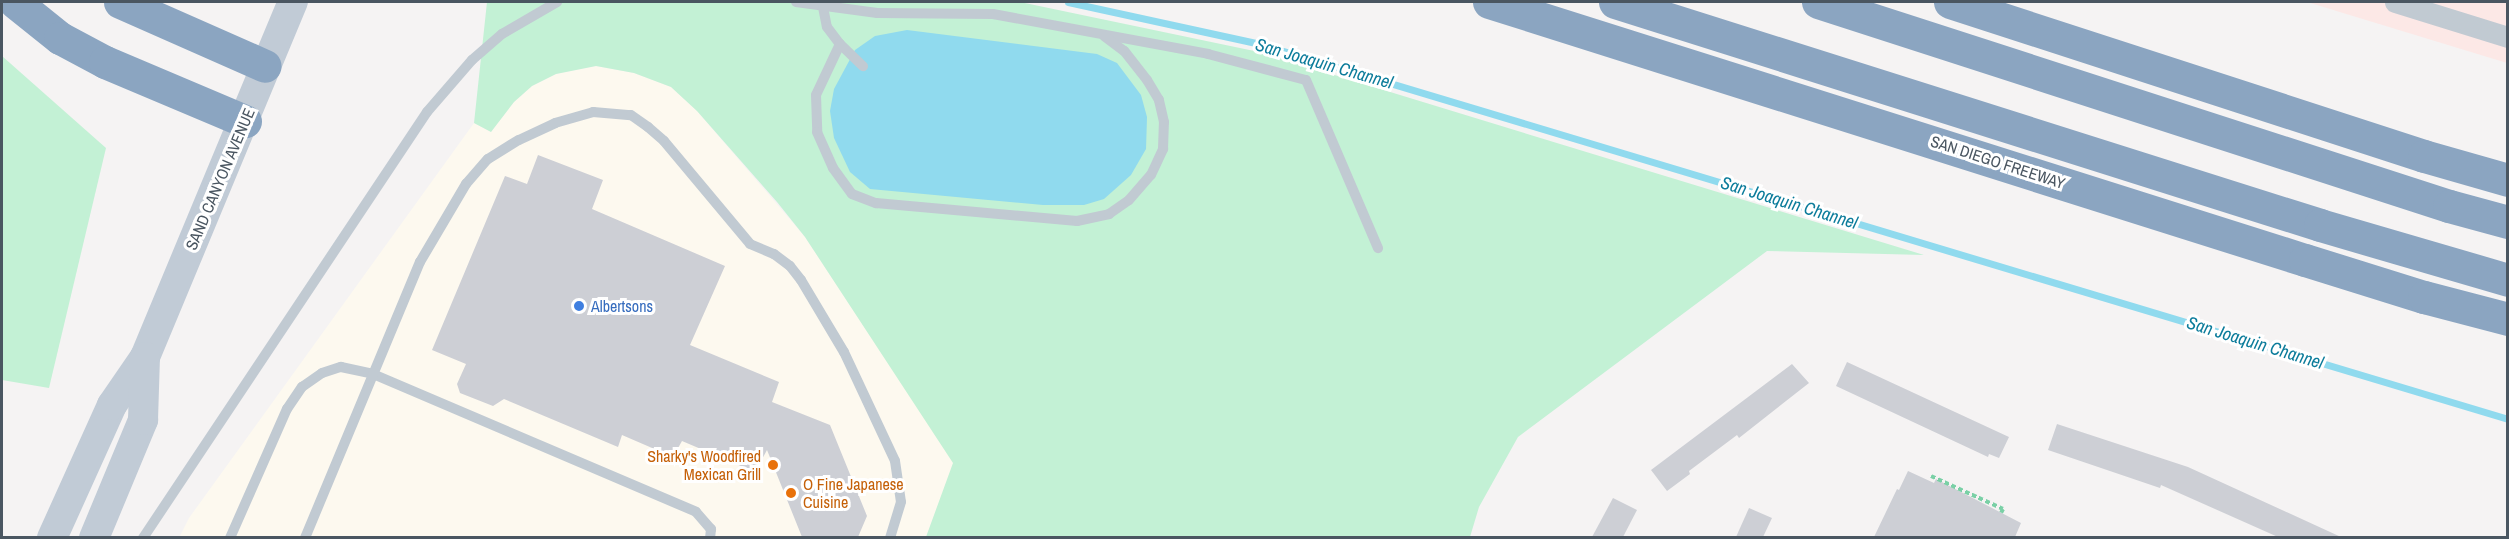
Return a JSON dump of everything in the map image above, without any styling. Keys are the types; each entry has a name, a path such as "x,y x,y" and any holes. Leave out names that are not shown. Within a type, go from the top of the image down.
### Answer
{"highway":[{"path":"15,2 60,38 105,62 246,121"},
{"path":"120,2 265,66"},
{"name":"SAN DIEGO FREEWAY","path":"1489,2 2327,267 2508,319"},
{"path":"1615,2 2320,225 2508,280"},
{"path":"1818,2 2449,206 2508,222"},
{"path":"1950,2 2413,153 2508,180"}],"main road":[{"name":"SAND CANYON AVENUE","path":"52,537 112,405 145,357 246,121 265,66 293,2"},
{"name":"SAND CANYON AVENUE","path":"94,537 143,420 145,357"}],"street":[{"path":"2395,2 2508,37"}],"lane":[{"path":"143,537 427,112 480,53 512,28 557,2"},
{"path":"796,2 877,13 993,14 1208,54 1306,80 1378,248"},
{"path":"823,7 827,27 840,44 863,66"},
{"path":"840,44 816,95 817,132 833,168 852,194 876,203 1077,221 1109,214 1129,200 1151,175 1163,149 1164,122 1159,100 1147,80 1124,51 1102,34"},
{"path":"304,537 420,262 466,184 488,159 519,140 575,116 593,112 631,115 664,141 750,244 774,254 790,266 811,296 844,352 895,461 901,502 890,537"},
{"path":"230,537 287,409 302,387 322,374 341,367 373,374 696,512 711,529 710,537"}],"path":[{"path":"1931,476 2003,509 2001,513"}],"shaded area":[{"path":"2307,2 2507,2 2507,63"},
{"path":"596,66 634,73 671,87 697,111 805,237 954,463 926,537 179,538 189,518 474,123 491,132 514,102 532,86 556,74"}],"green space":[{"path":"487,2 1020,2 1259,52 1924,255 1767,251 1518,437 1479,507 1470,537 926,537 953,463 805,237 777,202 697,111 671,87 634,73 596,66 556,74 532,86 514,102 491,132 474,123"},
{"path":"2,56 106,148 49,388 2,380"}],"water":[{"path":"907,30 1097,54 1117,63 1141,95 1147,117 1146,149 1131,175 1104,199 1084,205 1043,205 870,189 850,172 834,138 830,111 834,89 855,50 875,36"}],"building":[{"name":"Albertsons","path":"538,155 603,180 592,209 725,266 690,345 779,382 772,402 830,425 867,516 858,537 802,537 767,450 755,472 682,441 673,457 622,435 618,447 504,399 493,406 460,393 457,384 466,364 432,350 505,176 527,184"},
{"path":"1847,362 2009,437 1999,458 1989,454 1988,457 1836,386"},
{"path":"1792,364 1809,383 1739,438 1737,435 1689,471 1690,474 1667,491 1651,470"},
{"path":"2057,424 2188,467 2341,537 2278,537 2161,485 2160,488 2048,450"},
{"path":"1908,471 1934,483 1936,479 2021,523 2015,537 1874,537"},
{"path":"1613,498 1637,510 1623,537 1592,537"},
{"path":"1749,508 1772,518 1763,537 1736,537"}],"waterway":[{"name":"San Joaquin Channel","path":"1068,2 1260,44 2508,419"}],"place":[{"name":"Albertsons","path":"579,306"},
{"name":"Sharky's Woodfired Mexican Grill","path":"773,465"},
{"name":"O Fine Japanese Cuisine","path":"791,493"}]}
